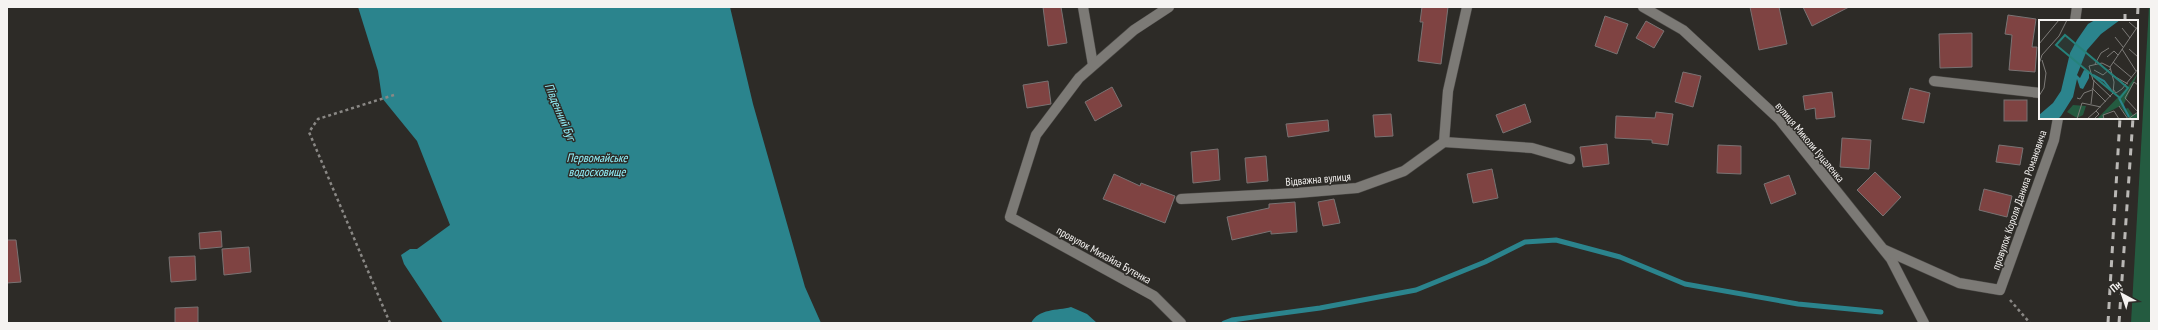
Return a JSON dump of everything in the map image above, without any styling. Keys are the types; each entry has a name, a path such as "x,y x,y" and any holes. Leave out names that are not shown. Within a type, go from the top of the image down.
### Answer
{"street":[{"path":"1083,7 1094,65"},
{"path":"1094,65 1134,30 1169,7"},
{"path":"1467,7 1448,91 1444,142 1532,148 1570,159"},
{"name":"вулиця Миколи Гуцаленка","path":"1643,7 1683,30 1779,119 1891,259 1924,323"},
{"path":"2074,20 2077,7"},
{"name":"провулок Михайла Бутенка","path":"1094,65 1079,78 1036,135 1010,217 1154,296 1180,323"},
{"path":"1934,81 2039,93"},
{"name":"провулок Короля Данила Романовича","path":"2000,290 2054,140 2058,119"},
{"name":"Відважна вулиця","path":"1181,199 1297,193 1357,188 1404,171 1444,142"},
{"path":"1883,249 1959,284 2000,290"}],"path":[{"path":"390,323 309,132 318,119 394,95"},
{"path":"2000,290 2026,316 2030,323"}],"green space":[{"path":"2149,7 2151,7 2151,323 2131,323"}],"water":[{"name":"Первомайське водосховище","path":"358,7 730,7 753,104 805,287 821,323 443,323 404,264 401,255 410,249 417,249 450,225 417,141 382,98 378,71"},
{"path":"1071,307 1087,314 1097,323 1031,323 1034,318 1043,312"}],"building":[{"path":"1043,7 1061,7 1067,43 1048,46"},
{"path":"1422,7 1448,7 1441,64 1418,61 1423,22 1420,22"},
{"path":"1750,7 1779,7 1787,44 1759,50"},
{"path":"1803,7 1849,7 1812,26"},
{"path":"2008,15 2036,19 2032,47 2037,47 2035,72 2009,70 2012,35 2005,34"},
{"path":"1605,16 1628,24 1617,54 1595,46"},
{"path":"1646,21 1664,31 1654,48 1636,38"},
{"path":"1972,33 1972,67 1940,68 1939,34"},
{"path":"1683,72 1701,76 1693,107 1675,102"},
{"path":"1048,81 1051,104 1027,108 1023,85"},
{"path":"1112,87 1122,106 1095,121 1085,102"},
{"path":"1910,88 1930,93 1924,123 1902,119"},
{"path":"1832,92 1835,117 1816,119 1815,108 1805,110 1803,96"},
{"path":"2004,100 2027,100 2027,121 2004,121"},
{"path":"1525,104 1531,122 1503,133 1496,115"},
{"path":"1656,112 1673,114 1668,145 1652,143 1652,140 1615,138 1616,116 1655,118"},
{"path":"1391,114 1393,136 1375,137 1373,115"},
{"path":"1328,120 1329,131 1288,137 1286,124"},
{"path":"1842,138 1871,140 1869,169 1840,167"},
{"path":"1607,144 1609,164 1583,167 1580,147"},
{"path":"1718,145 1741,146 1741,174 1717,173"},
{"path":"1999,145 2023,148 2020,165 1996,162"},
{"path":"1218,149 1220,180 1193,183 1191,152"},
{"path":"1266,156 1268,181 1247,183 1245,158"},
{"path":"1492,169 1498,198 1473,203 1467,174"},
{"path":"1875,172 1901,197 1883,216 1857,190"},
{"path":"1114,174 1140,186 1141,183 1175,196 1165,223 1103,199"},
{"path":"1789,175 1796,194 1771,204 1764,184"},
{"path":"1984,189 2012,196 2007,217 1979,210"},
{"path":"1334,199 1340,223 1323,226 1318,202"},
{"path":"1295,202 1297,232 1271,234 1271,231 1232,240 1227,217 1269,208 1269,204"},
{"path":"221,231 222,247 200,249 199,233"},
{"path":"7,240 16,240 21,282 7,283"},
{"path":"249,247 251,272 224,275 222,249"},
{"path":"195,256 196,280 171,282 169,257"},
{"path":"198,307 198,323 175,323 175,308"}],"waterway":[{"path":"1224,323 1232,320 1320,308 1416,290 1485,262 1525,242 1556,240 1620,257 1685,284 1798,304 1881,312"}],"railway":[{"path":"2125,7 2125,20"},
{"path":"2137,20 2138,7"},
{"path":"2108,323 2120,119"},
{"path":"2119,323 2133,119"}],"water label":[{"name":"Південний Буг","path":"560,112"}]}
